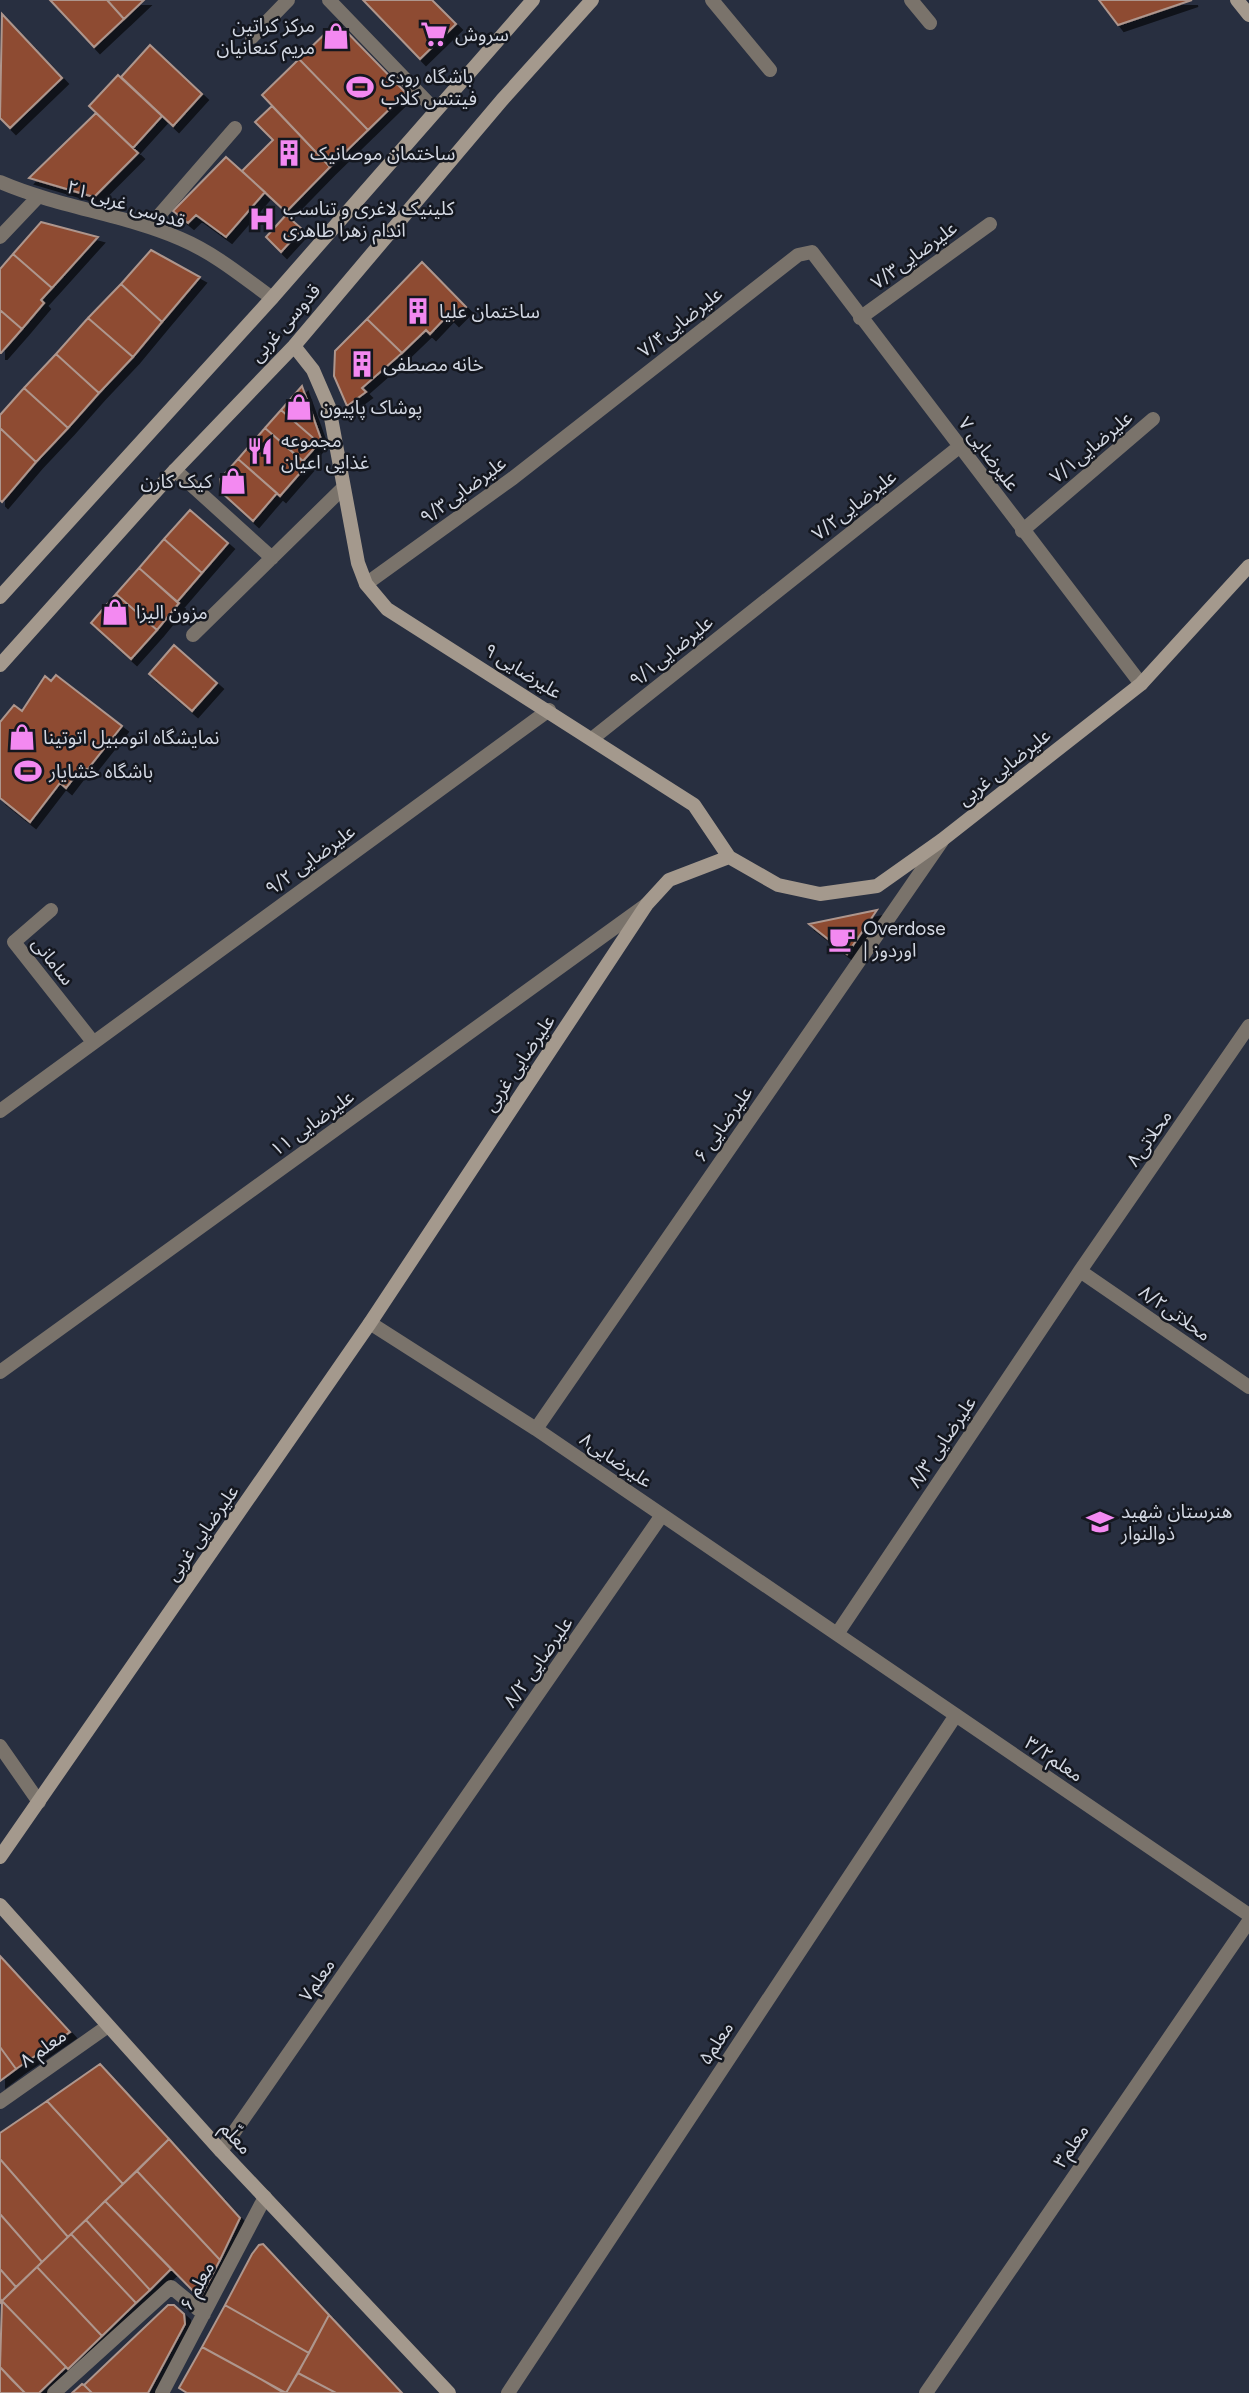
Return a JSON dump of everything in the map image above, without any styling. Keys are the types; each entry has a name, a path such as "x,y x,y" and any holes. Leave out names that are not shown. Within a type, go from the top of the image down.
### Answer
{"street":[{"path":"252,37 288,0"},
{"path":"329,0 435,110"},
{"name":"قدوسی غربی","path":"0,597 272,298 533,0"},
{"name":"قدوسی غربی","path":"0,665 175,470 294,346 494,110 592,0"},
{"path":"712,0 770,70"},
{"path":"912,0 930,23"},
{"path":"1237,0 1249,15"},
{"path":"149,227 235,128"},
{"name":"۲۱ قدوسی غربی","path":"0,182 37,198 149,227 192,245 272,298"},
{"path":"0,237 37,198"},
{"name":"علیرضایی۷/۳","path":"860,318 990,224"},
{"name":"۷ علیرضایی","path":"805,251 812,252 1141,684"},
{"name":"علیرضایی۷/۴","path":"580,425 805,251"},
{"name":"۹ علیرضایی","path":"294,346 313,370 329,407 358,563 366,584 387,609 593,738 694,805 729,857"},
{"name":"علیرضایی۷/۱","path":"1022,531 1153,419"},
{"name":"علیرضایی۹/۳","path":"366,584 513,478 580,425"},
{"name":"علیرضایی۷/۲","path":"773,594 959,447"},
{"path":"175,470 272,558"},
{"path":"193,635 343,488"},
{"name":"علیرضایی غربی","path":"0,1857 370,1323 647,904 669,880 729,857 778,885 820,894 877,886 942,839 1141,684 1249,566"},
{"name":"علیرضایی۹/۱","path":"593,738 773,594"},
{"name":"۹/۲ علیرضایی","path":"0,1111 549,710"},
{"name":"۶ علیرضایی","path":"536,1429 942,839"},
{"name":"۱۱ علیرضایی","path":"0,1372 647,904"},
{"name":"سامانی","path":"51,910 14,942 93,1042"},
{"name":"محلاتی۸","path":"1080,1271 1249,1026"},
{"name":"محلاتی۸/۲","path":"1080,1271 1249,1387"},
{"name":"۸/۳ علیرضایی","path":"836,1634 1080,1271"},
{"name":"علیرضایی۸","path":"370,1323 536,1429 836,1634"},
{"name":"علیرضایی ۸/۲","path":"445,1830 662,1515"},
{"name":"معلم۳/۲","path":"836,1634 1249,1915"},
{"name":"معلم۵","path":"508,2393 956,1715"},
{"path":"0,1746 39,1802"},
{"name":"معلم۷","path":"221,2151 445,1830"},
{"name":"معلّم","path":"0,1905 221,2151 449,2393"},
{"name":"معلم۳","path":"926,2393 1249,1921"},
{"name":"۸ معلم","path":"0,2102 108,2026"},
{"name":"۶ معلم","path":"162,2393 265,2197"},
{"path":"54,2393 171,2287 204,2314"}],"building":[{"path":"50,0 107,0 124,19 94,47"},
{"path":"107,0 144,0 124,19"},
{"path":"363,0 432,0 456,24 420,59"},
{"path":"1099,0 1192,0 1118,25"},
{"path":"2,14 62,78 10,128 0,118"},
{"path":"337,22 406,93 368,130 299,59"},
{"path":"150,45 202,94 173,126 121,77"},
{"path":"299,59 368,130 330,167 262,95"},
{"path":"118,75 162,116 133,148 89,106"},
{"name":"ساختمان موصانیک","path":"272,106 330,167 286,212 242,171 273,140 255,122"},
{"path":"96,113 138,153 94,197 29,178"},
{"path":"226,157 265,192 226,237 196,215 188,223 173,211"},
{"path":"286,215 302,229 281,252 266,237"},
{"path":"41,222 98,237 52,288 13,254"},
{"path":"151,250 200,277 162,322 121,284"},
{"path":"13,254 52,288 41,300 44,303 22,329 0,310 0,269"},
{"name":"ساختمان علیا","path":"422,262 466,307 453,320 448,315 430,334 426,330 402,353 367,319"},
{"path":"121,284 162,322 133,357 88,318"},
{"path":"0,310 22,329 1,353 0,353"},
{"path":"88,318 133,357 99,393 56,354"},
{"name":"خانه مصطفی","path":"367,319 402,353 362,388 366,392 347,406 334,376 335,351"},
{"path":"56,354 99,393 68,428 24,388"},
{"path":"302,386 321,439 319,443 281,410"},
{"path":"24,388 68,428 36,462 0,428 0,415"},
{"path":"281,410 319,443 303,461 265,428"},
{"path":"0,428 36,462 2,502 0,500"},
{"path":"265,428 307,465 280,496 238,459"},
{"path":"238,459 277,493 253,521 221,492 220,479"},
{"path":"190,510 228,543 202,573 164,539"},
{"path":"164,539 202,573 177,602 139,568"},
{"path":"139,568 179,603 157,630 116,594"},
{"path":"116,594 157,630 131,659 91,623"},
{"path":"174,645 217,683 192,711 149,674"},
{"path":"56,675 122,726 87,770 83,766 66,788 60,783 30,822 0,798 0,722 14,705 22,711 45,676 51,681"},
{"name":"Overdose | اوردوز","path":"877,910 847,954 809,924"},
{"path":"0,1956 70,2032 16,2069 0,2047"},
{"path":"0,2047 16,2069 0,2081"},
{"path":"100,2064 169,2139 123,2184 47,2101"},
{"path":"47,2101 123,2184 68,2237 0,2159 0,2133"},
{"path":"169,2139 240,2218 220,2260 137,2171"},
{"path":"0,2159 68,2237 42,2262 0,2214"},
{"path":"137,2171 220,2260 200,2298 105,2201"},
{"path":"105,2201 171,2269 150,2290 86,2220"},
{"path":"0,2214 42,2262 16,2287 0,2269"},
{"path":"86,2220 150,2290 136,2303 71,2234"},
{"path":"71,2234 136,2303 102,2336 37,2267"},
{"path":"263,2244 329,2315 309,2353 225,2305 252,2254"},
{"path":"37,2267 102,2336 68,2369 2,2301"},
{"path":"0,2269 16,2287 0,2303"},
{"path":"2,2301 66,2367 39,2393 25,2393 0,2367"},
{"path":"168,2305 174,2305 184,2314 185,2324 148,2393 92,2393 84,2385"},
{"path":"225,2305 309,2353 286,2393 202,2347"},
{"path":"329,2315 402,2393 336,2393 298,2373"},
{"path":"202,2347 284,2393 187,2393 179,2388"},
{"path":"0,2367 12,2380 25,2393 0,2393"},
{"path":"298,2373 336,2393 286,2393"},
{"path":"82,2384 92,2393 72,2393"}],"place":[{"name":"سروش","path":"434,34"},
{"name":"مرکز کراتین مریم کنعانیان","path":"336,36"},
{"name":"باشگاه رودی فیتنس کلاب","path":"360,87"},
{"name":"ساختمان موصانیک","path":"289,153"},
{"name":"کلینیک لاغری و تناسب اندام زهرا طاهری","path":"262,219"},
{"name":"ساختمان علیا","path":"418,311"},
{"name":"خانه مصطفی","path":"362,364"},
{"name":"پوشاک پاپیون","path":"299,407"},
{"name":"مجموعه غذایی اعیان","path":"260,451"},
{"name":"کیک کارن","path":"233,481"},
{"name":"مزون الیزا","path":"115,612"},
{"name":"نمایشگاه اتومبیل اتوتینا","path":"22,737"},
{"name":"باشگاه خشایار","path":"28,771"},
{"name":"Overdose | اوردوز","path":"842,939"},
{"name":"هنرستان شهید ذوالنوار","path":"1100,1522"}]}
